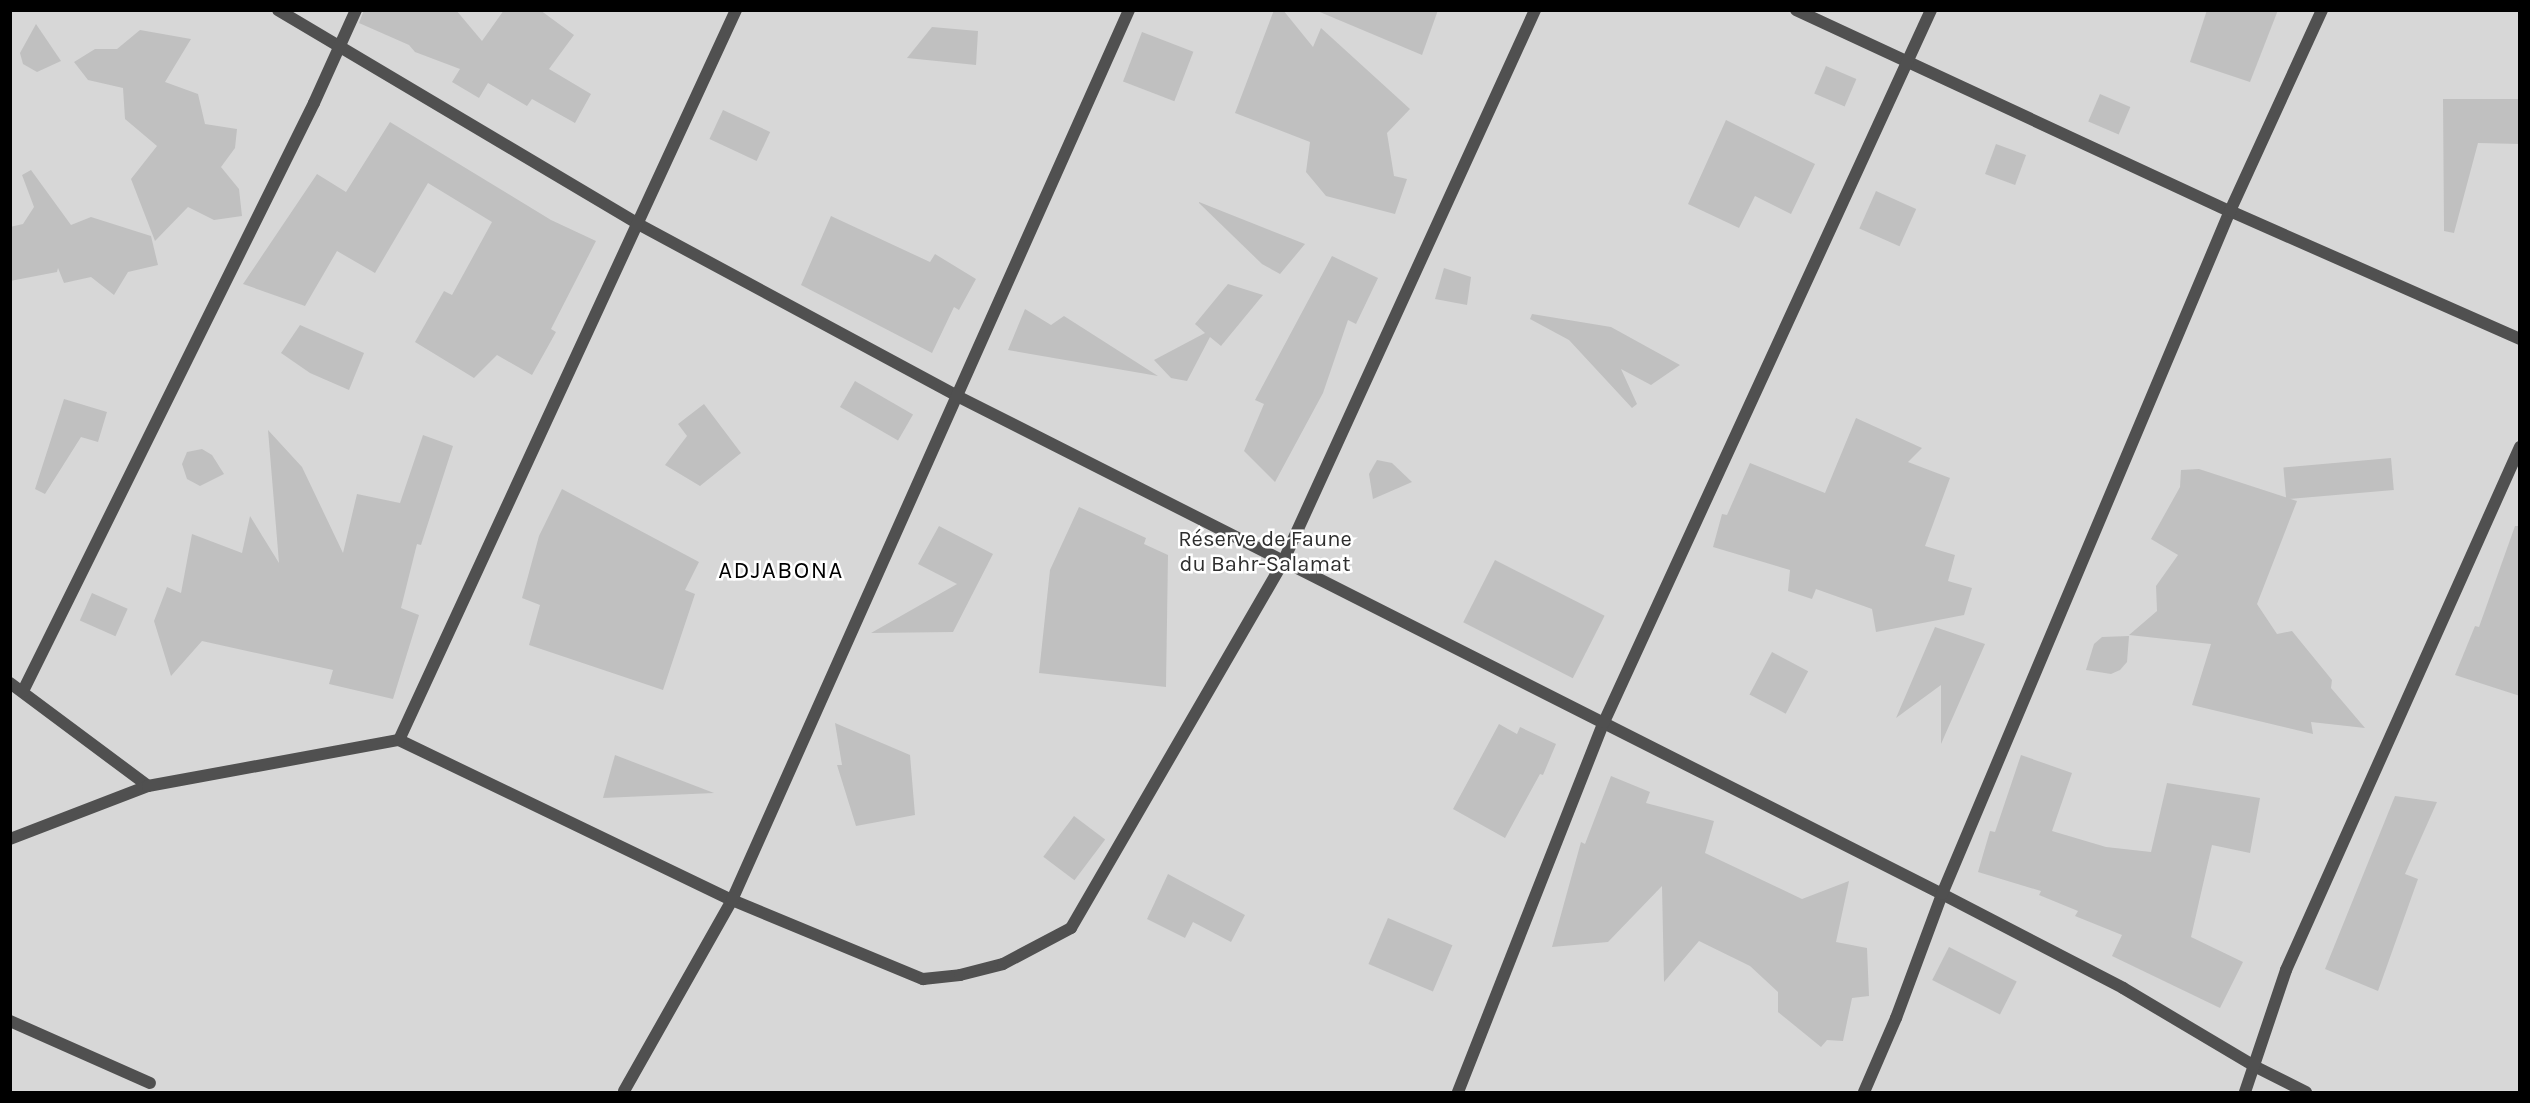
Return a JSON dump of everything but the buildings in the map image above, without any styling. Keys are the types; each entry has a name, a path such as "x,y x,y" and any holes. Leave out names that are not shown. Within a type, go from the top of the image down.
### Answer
{"street":[{"path":"278,10 339,50 640,225 957,396 1282,564 1604,722 1942,894 2123,988 2256,1067 2306,1092"},
{"path":"23,691 339,50 356,10"},
{"path":"399,740 640,225 736,10"},
{"path":"624,1091 732,900 1129,10"},
{"path":"10,839 148,786 399,740 732,900 923,979 960,975 1003,964 1071,928 1282,564 1535,10"},
{"path":"1796,10 2230,211 2520,339"},
{"path":"1458,1092 1604,722 1931,10"},
{"path":"1864,1092 1896,1018 1942,894 2230,211 2322,10"},
{"path":"2245,1092 2256,1067 2286,970 2520,447"},
{"path":"10,682 148,786"},
{"path":"10,1021 150,1083"}],"green space":[{"name":"Réserve de Faune du Bahr-Salamat","path":"11,11 2519,11 2519,1092 11,1092"}],"district":[{"name":"ADJABONA","path":"781,571"}]}
